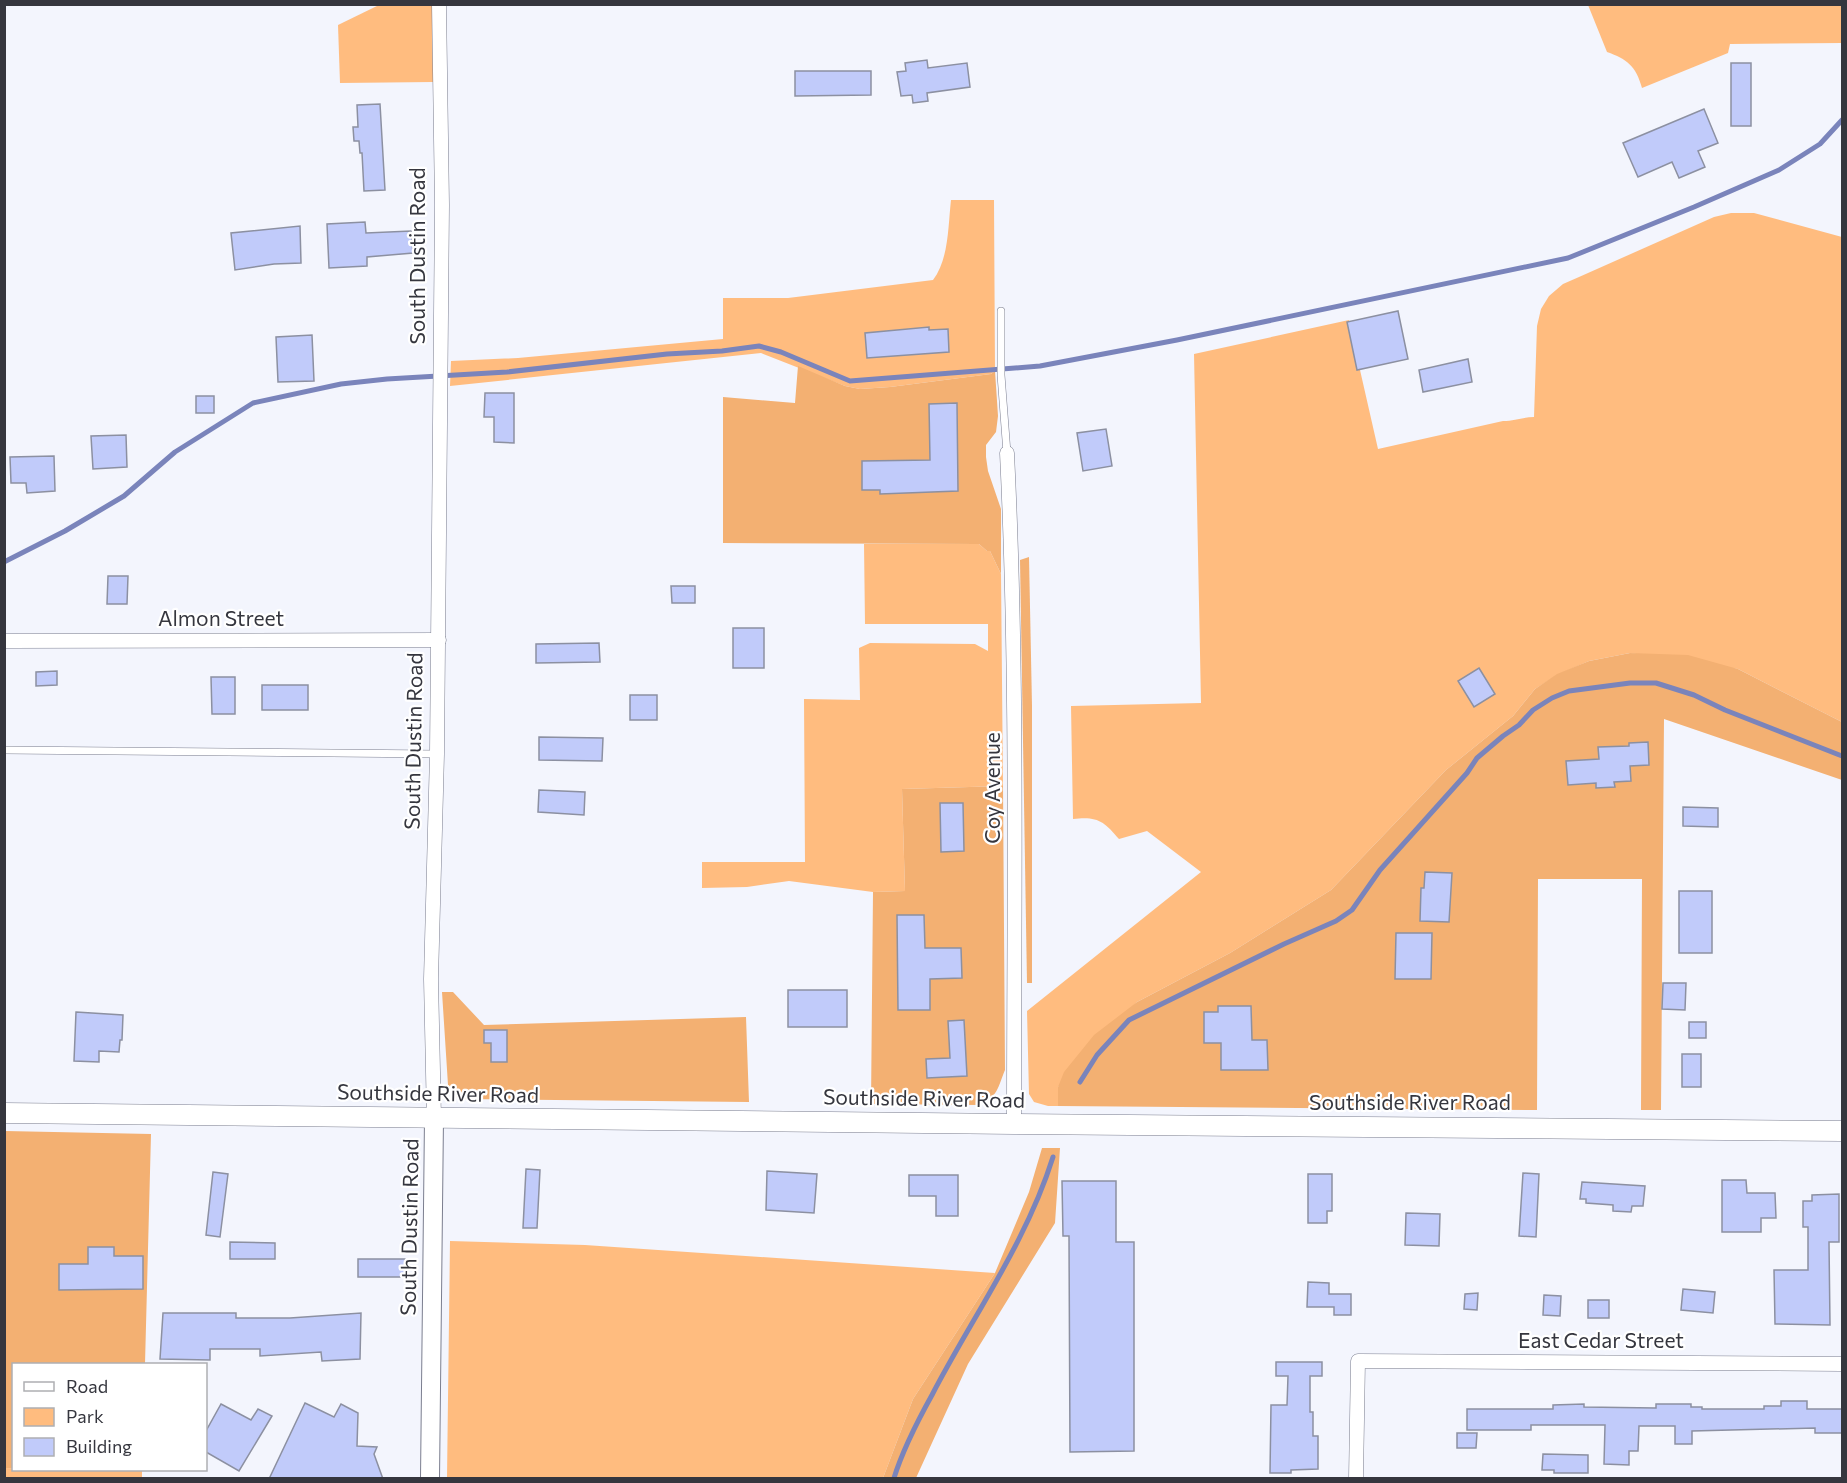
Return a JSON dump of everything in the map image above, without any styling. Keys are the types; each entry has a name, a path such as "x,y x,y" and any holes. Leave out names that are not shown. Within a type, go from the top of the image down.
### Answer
{"main road":[{"name":"Southside River Road","path":"4,1113 1842,1131"}],"street":[{"name":"South Dustin Road","path":"430,1479 434,1118 431,979 437,754 442,217 439,4"},
{"name":"Coy Avenue","path":"1007,453 1012,546 1015,686 1014,1124"},
{"name":"Almon Street","path":"4,641 438,640"},
{"name":"East Cedar Street","path":"1356,1479 1358,1361 1842,1364"}],"lane":[{"path":"1001,312 1000,375 1007,453"},
{"path":"4,750 437,754"}],"green space":[{"path":"379,5 434,5 433,82 340,83 338,25"},
{"path":"1588,5 1842,5 1842,43 1730,44 1728,53 1642,88 1630,64 1607,52"},
{"path":"951,200 994,200 995,371 991,374 860,389 845,386 761,353 450,386 451,361 518,358 723,339 723,298 788,298 933,280 945,252"},
{"path":"1731,213 1754,213 1842,237 1842,722 1738,669 1630,653 1589,661 1557,675 1535,689 1513,716 1446,770 1331,890 1230,953 1137,1002 1058,1087 1058,1106 1034,1102 1029,1094 1027,1011 1201,872 1147,831 1119,839 1099,821 1088,818 1073,819 1071,706 1201,703 1194,354 1349,320 1357,370 1360,370 1378,449 1503,421 1534,417 1537,326 1541,309 1549,296 1563,284 1714,217"},
{"path":"864,544 979,544 990,551 1001,574 1003,786 902,789 905,891 873,892 789,881 747,887 702,888 702,862 805,862 804,699 860,700 859,648 870,643 975,644 988,651 988,624 865,624"},
{"path":"450,1241 585,1245 995,1273 913,1399 883,1478 447,1478"},
{"path":"4,1468 12,1468 12,1471 142,1471 142,1478 5,1478"}],"shaded area":[{"path":"798,366 845,386 860,389 991,374 995,371 998,416 996,432 986,445 986,457 988,471 1001,509 1001,574 990,551 979,544 723,543 723,397 795,403"},
{"path":"1029,557 1032,706 1032,983 1027,983 1020,560"},
{"path":"1630,653 1688,655 1738,669 1842,722 1842,780 1664,719 1661,1110 1641,1110 1642,879 1538,879 1537,1110 1058,1106 1058,1087 1064,1072 1094,1035 1137,1002 1230,953 1331,890 1446,770 1513,716 1535,689 1557,674 1589,661"},
{"path":"1003,786 1005,1070 999,1086 990,1099 979,1105 871,1104 873,892 905,891 902,789"},
{"path":"442,992 453,992 484,1025 746,1017 749,1102 459,1099 452,1094 448,1085"},
{"path":"5,1131 151,1134 145,1363 12,1363 12,1468 5,1468"},
{"path":"1042,1148 1060,1148 1055,1223 968,1364 916,1478 883,1478 913,1399 995,1273 1029,1192"}],"building":[{"path":"927,60 928,68 967,63 970,87 927,93 928,101 913,103 912,95 901,96 897,72 906,71 905,63"},
{"path":"1731,63 1751,63 1751,126 1731,126"},
{"path":"795,71 871,71 871,95 795,96"},
{"path":"380,104 385,190 364,191 362,153 360,153 359,141 354,141 353,127 358,127 357,105"},
{"path":"1704,109 1718,143 1698,151 1705,167 1679,178 1672,162 1638,177 1623,143"},
{"path":"365,222 366,233 411,231 413,253 367,257 367,266 329,268 327,224"},
{"path":"300,226 301,263 274,264 235,270 231,233"},
{"path":"1398,311 1408,359 1357,370 1347,322"},
{"path":"929,327 929,330 948,329 949,352 867,358 865,333"},
{"path":"312,335 314,381 278,382 276,337"},
{"path":"1468,359 1472,382 1423,392 1419,370"},
{"path":"485,393 514,393 514,443 494,442 494,417 484,417"},
{"path":"196,396 214,396 214,413 196,413"},
{"path":"957,403 958,491 880,494 880,490 862,490 862,461 930,460 929,404"},
{"path":"1106,429 1112,466 1083,471 1077,433"},
{"path":"126,435 127,467 93,469 91,436"},
{"path":"54,456 55,491 27,493 26,483 11,483 10,457"},
{"path":"108,576 128,576 127,604 107,604"},
{"path":"671,586 695,586 695,603 672,603"},
{"path":"733,628 764,628 764,668 733,668"},
{"path":"599,643 600,662 536,663 536,644"},
{"path":"1479,668 1495,694 1474,707 1458,681"},
{"path":"57,671 57,685 36,686 36,672"},
{"path":"211,677 235,677 235,714 212,714"},
{"path":"262,685 308,685 308,710 262,710"},
{"path":"630,695 657,695 657,720 630,720"},
{"path":"539,737 603,738 602,761 539,760"},
{"path":"1648,742 1649,765 1630,766 1631,781 1614,782 1615,787 1596,788 1596,783 1568,785 1566,761 1599,759 1598,747 1629,746 1629,743"},
{"path":"539,790 585,792 584,815 538,812"},
{"path":"940,803 963,803 964,851 941,852"},
{"path":"1683,807 1718,808 1718,827 1683,826"},
{"path":"1425,872 1452,873 1449,922 1420,921 1421,888 1424,888"},
{"path":"1679,891 1712,891 1712,953 1679,953"},
{"path":"897,915 924,915 925,948 961,948 962,978 930,979 930,1010 898,1010"},
{"path":"1396,933 1432,933 1431,979 1395,979"},
{"path":"1663,983 1686,983 1685,1010 1662,1009"},
{"path":"788,990 847,990 847,1027 788,1027"},
{"path":"1218,1006 1251,1006 1252,1040 1267,1040 1268,1070 1221,1070 1221,1043 1204,1043 1204,1012 1218,1012"},
{"path":"76,1012 123,1015 119,1052 99,1051 99,1062 74,1061"},
{"path":"964,1020 967,1076 927,1078 926,1059 950,1058 948,1021"},
{"path":"1689,1022 1706,1022 1706,1038 1689,1038"},
{"path":"484,1030 507,1030 507,1062 491,1062 491,1043 484,1043"},
{"path":"1682,1054 1701,1054 1701,1087 1682,1087"},
{"path":"526,1169 540,1170 537,1228 523,1228"},
{"path":"767,1171 817,1174 814,1213 766,1210"},
{"path":"213,1172 228,1174 220,1237 206,1235"},
{"path":"1523,1173 1539,1174 1536,1237 1519,1236"},
{"path":"1308,1174 1332,1174 1332,1211 1327,1211 1327,1223 1308,1223"},
{"path":"909,1175 958,1175 958,1216 936,1216 936,1196 909,1196"},
{"path":"1722,1180 1746,1180 1747,1193 1775,1193 1776,1218 1761,1218 1761,1232 1722,1232"},
{"path":"1062,1181 1116,1181 1116,1242 1134,1242 1134,1451 1070,1452 1069,1236 1063,1236"},
{"path":"1582,1182 1645,1186 1643,1206 1632,1206 1631,1212 1613,1211 1613,1205 1586,1203 1586,1199 1580,1199"},
{"path":"1839,1194 1839,1242 1829,1242 1830,1325 1775,1324 1774,1270 1808,1270 1808,1227 1803,1227 1803,1201 1812,1201 1812,1195"},
{"path":"1406,1213 1440,1214 1439,1246 1405,1245"},
{"path":"230,1242 275,1243 275,1259 230,1259"},
{"path":"88,1247 114,1247 114,1256 143,1256 143,1289 59,1290 59,1264 88,1264"},
{"path":"358,1259 405,1259 405,1277 358,1277"},
{"path":"1308,1282 1329,1283 1329,1294 1351,1294 1351,1315 1334,1315 1334,1307 1307,1307"},
{"path":"1683,1289 1715,1292 1713,1313 1681,1310"},
{"path":"1478,1293 1477,1310 1464,1309 1465,1294"},
{"path":"1544,1295 1561,1296 1560,1316 1543,1315"},
{"path":"1588,1300 1609,1300 1609,1318 1588,1318"},
{"path":"163,1313 236,1313 236,1318 290,1318 361,1313 360,1359 322,1361 321,1352 260,1356 260,1349 210,1349 210,1360 160,1359"},
{"path":"1276,1362 1322,1362 1322,1376 1310,1376 1310,1412 1313,1412 1313,1436 1318,1436 1318,1469 1270,1473 1271,1405 1287,1405 1288,1376 1276,1376"},
{"path":"1781,1401 1807,1401 1807,1409 1842,1409 1842,1433 1815,1433 1815,1428 1692,1431 1692,1444 1675,1444 1675,1426 1639,1426 1638,1451 1629,1451 1629,1465 1604,1464 1605,1425 1531,1425 1531,1430 1467,1430 1467,1409 1553,1409 1553,1405 1584,1404 1584,1407 1656,1408 1656,1404 1691,1404 1691,1407 1702,1407 1702,1409 1764,1409 1764,1406 1781,1406"},
{"path":"305,1403 334,1417 341,1404 358,1413 357,1446 377,1447 374,1454 383,1479 269,1479"},
{"path":"221,1404 251,1420 258,1409 272,1416 239,1471 207,1453 207,1429"},
{"path":"1457,1433 1477,1433 1476,1448 1457,1448"},
{"path":"1543,1454 1588,1455 1588,1473 1554,1473 1554,1470 1542,1470"}],"waterway":[{"path":"4,562 65,531 124,496 175,452 253,403 341,384 507,372 759,346 781,352 850,381 1040,366 1177,340 1568,258 1779,170 1820,144 1842,120"},
{"path":"1080,1082 1097,1055 1129,1020 1336,921 1352,910 1380,870 1467,773 1477,758 1519,725 1533,710 1552,698 1569,691 1630,683 1656,683 1694,695 1725,710 1842,756"},
{"path":"894,1478 921,1415 1014,1249 1042,1189 1053,1157"}]}
